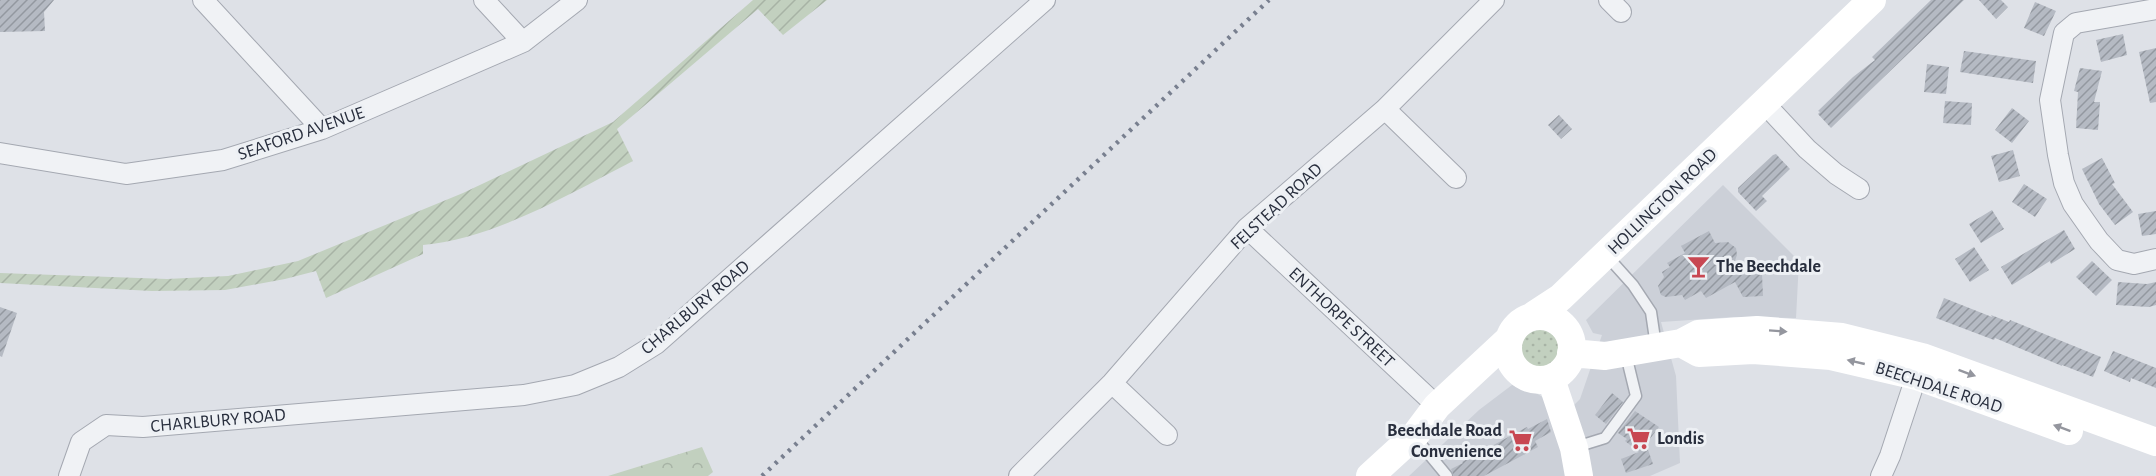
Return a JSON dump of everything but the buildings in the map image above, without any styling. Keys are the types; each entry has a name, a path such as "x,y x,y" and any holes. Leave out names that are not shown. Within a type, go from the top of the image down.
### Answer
{"street":[{"path":"203,0 322,129"},
{"path":"484,0 523,42"},
{"name":"SEAFORD AVENUE","path":"0,153 126,174 223,160 322,129 523,42 577,0"},
{"name":"CHARLBURY ROAD","path":"69,476 81,442 106,425 143,427 524,395 575,385 619,367 656,344 1045,0"},
{"name":"FELSTEAD ROAD","path":"1019,476 1112,383 1247,228 1385,109 1494,0"},
{"name":"HOLLINGTON ROAD","path":"1549,311 1872,0"},
{"path":"2156,9 2076,23 2064,33 2050,100 2064,183 2073,204 2098,241 2117,260 2134,264 2156,259"},
{"path":"1764,103 1808,149 1841,166 1859,189"},
{"path":"1385,109 1456,178"},
{"name":"ENTHORPE STREET","path":"1247,228 1437,406"},
{"path":"1415,435 1446,416 1494,371 1510,353 1517,325 1549,311 1565,328 1573,344 1564,369 1551,379 1525,377 1510,353"},
{"name":"BEECHDALE ROAD","path":"1571,353 1605,356 1668,345 1698,334 1757,330 1842,337 1920,366 2156,463"},
{"path":"1370,476 1415,435 1437,406 1510,353"},
{"path":"1881,476 1920,366"},
{"name":"BEECHDALE ROAD","path":"1920,366 2156,442"},
{"path":"1551,379 1574,448 1579,476"},
{"path":"1112,383 1167,435"}],"lane":[{"path":"1606,255 1633,285 1651,312 1668,345"},
{"path":"1574,448 1605,438 1636,396 1625,351"},
{"path":"1415,435 1447,476"}],"shaded area":[{"path":"1723,185 1799,261 1796,318 1734,317 1661,322 1676,376 1680,463 1650,476 1409,476 1479,410 1512,385 1536,393 1549,401 1573,406 1580,399 1602,335 1593,333 1586,320"}],"green space":[{"path":"753,0 827,0 783,35 758,9 617,129 633,161 558,200 504,224 450,241 423,245 423,254 326,298 316,271 225,290 152,291 0,283 0,273 167,279 228,276 298,261 463,193 613,122"},
{"path":"1540,330 1554,335 1559,349 1554,363 1540,368 1526,363 1521,349 1526,335"},
{"path":"702,447 713,472 708,476 608,476"}],"railway":[{"path":"762,476 1269,0"}],"place":[{"name":"The Beechdale","path":"1698,266"},
{"name":"Londis","path":"1639,438"},
{"name":"Beechdale Road Convenience","path":"1520,440"}]}
